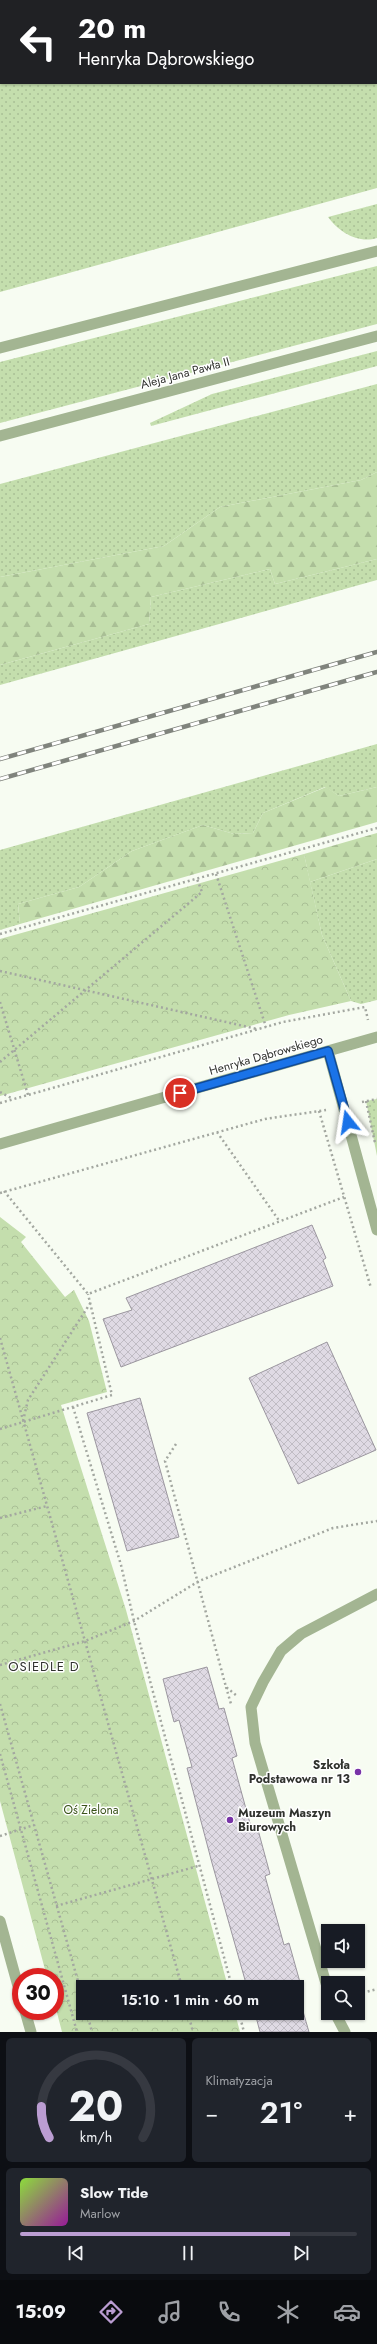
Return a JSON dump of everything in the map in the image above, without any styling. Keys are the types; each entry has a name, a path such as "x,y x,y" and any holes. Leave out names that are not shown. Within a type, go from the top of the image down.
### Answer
{"street":[{"path":"0,348 377,252"},
{"name":"Aleja Jana Pawła II","path":"0,436 377,336"},
{"name":"Henryka Dąbrowskiego","path":"0,1144 377,1037"},
{"path":"328,1051 377,1230"},
{"path":"324,1976 255,1744 251,1707 263,1682 281,1651 301,1634 377,1594"},
{"path":"0,1921 13,1968"},
{"path":"28,2020 31,2032"},
{"path":"339,2020 345,2032"}],"path":[{"path":"0,934 377,828"},
{"path":"216,874 266,1027"},
{"path":"0,1062 202,892 197,879"},
{"path":"0,971 257,1029"},
{"path":"0,1002 28,1095"},
{"path":"0,1103 257,1029 365,1007"},
{"path":"0,1092 13,1099"},
{"path":"0,1193 265,1119 319,1111 377,1099"},
{"path":"366,1101 375,1148"},
{"path":"319,1111 372,1288"},
{"path":"217,1132 280,1222"},
{"path":"0,1429 112,1395 88,1294 4,1191"},
{"path":"88,1294 344,1197"},
{"path":"23,1422 28,1400 91,1302"},
{"path":"0,1338 180,1980"},
{"path":"73,1407 121,1565 134,1621 198,1866 230,1980"},
{"path":"176,1444 165,1461 199,1581 226,1687 251,1707"},
{"path":"0,1518 47,1506"},
{"path":"0,1665 85,1641 134,1621 199,1581 333,1528 377,1521"},
{"path":"0,1704 77,1980"},
{"path":"0,1754 77,2032"},
{"path":"0,1836 34,1825"},
{"path":"56,1906 198,1866"},
{"path":"365,1992 377,1989"},
{"path":"89,2020 92,2032"},
{"path":"190,2020 194,2032"},
{"path":"241,2020 244,2032"}],"green space":[{"path":"0,84 377,84 377,188 0,292"},
{"path":"377,204 377,238 356,238 343,232 328,217"},
{"path":"377,266 377,324 0,423 0,362"},
{"path":"377,351 377,366 151,426 150,423 212,394"},
{"path":"377,384 377,472 361,480 220,507 164,546 0,577 0,484"},
{"path":"377,472 377,559 275,584 270,569 151,597 149,624 0,665 0,577 164,546 220,507 361,480"},
{"path":"377,559 377,580 0,685 0,665 149,624 151,597 270,569 275,584"},
{"path":"377,744 377,787 339,796 325,787 263,813 253,833 234,834 203,825 132,851 79,887 18,904 20,924 0,930 0,850"},
{"path":"326,787 339,796 377,787 377,822 20,924 18,904 79,887 132,851 203,825 234,834 253,833 263,813"},
{"path":"377,833 377,859 310,882 304,854"},
{"path":"304,854 322,935 351,1001 289,1015 0,1096 0,939"},
{"path":"377,859 377,1000 361,1004 351,1001 322,935 310,882"},
{"path":"377,1099 377,1156 366,1101"},
{"name":"Oś Zielona","path":"0,1217 26,1237 21,1242 65,1297 74,1290 89,1321 107,1392 61,1405 126,1610 226,1980 76,1980 76,2020 237,2020 240,2032 62,2032 59,2020 64,2020 64,1968 45,1968 0,1801"}],"building":[{"path":"312,1225 326,1258 323,1260 333,1286 121,1367 103,1319 132,1310 126,1298"},
{"path":"327,1342 376,1450 298,1484 249,1378"},
{"path":"140,1398 179,1537 127,1551 87,1413"},
{"path":"207,1667 219,1709 224,1708 237,1756 232,1758 251,1827 257,1826 270,1874 265,1876 284,1945 289,1943 299,1980 245,1980 187,1768 192,1767 179,1720 174,1722 163,1679"},
{"path":"304,2015 309,2032 260,2032 257,2020 304,2020"}],"railway":[{"path":"0,759 377,652"},
{"path":"0,779 377,672"}],"place":[{"name":"Szkoła Podstawowa nr 13","path":"358,1772"},
{"name":"Muzeum Maszyn Biurowych","path":"230,1820"}],"district":[{"name":"OSIEDLE D","path":"44,1666"}],"route":[{"path":"180,1093 328,1051 348,1122"}]}
